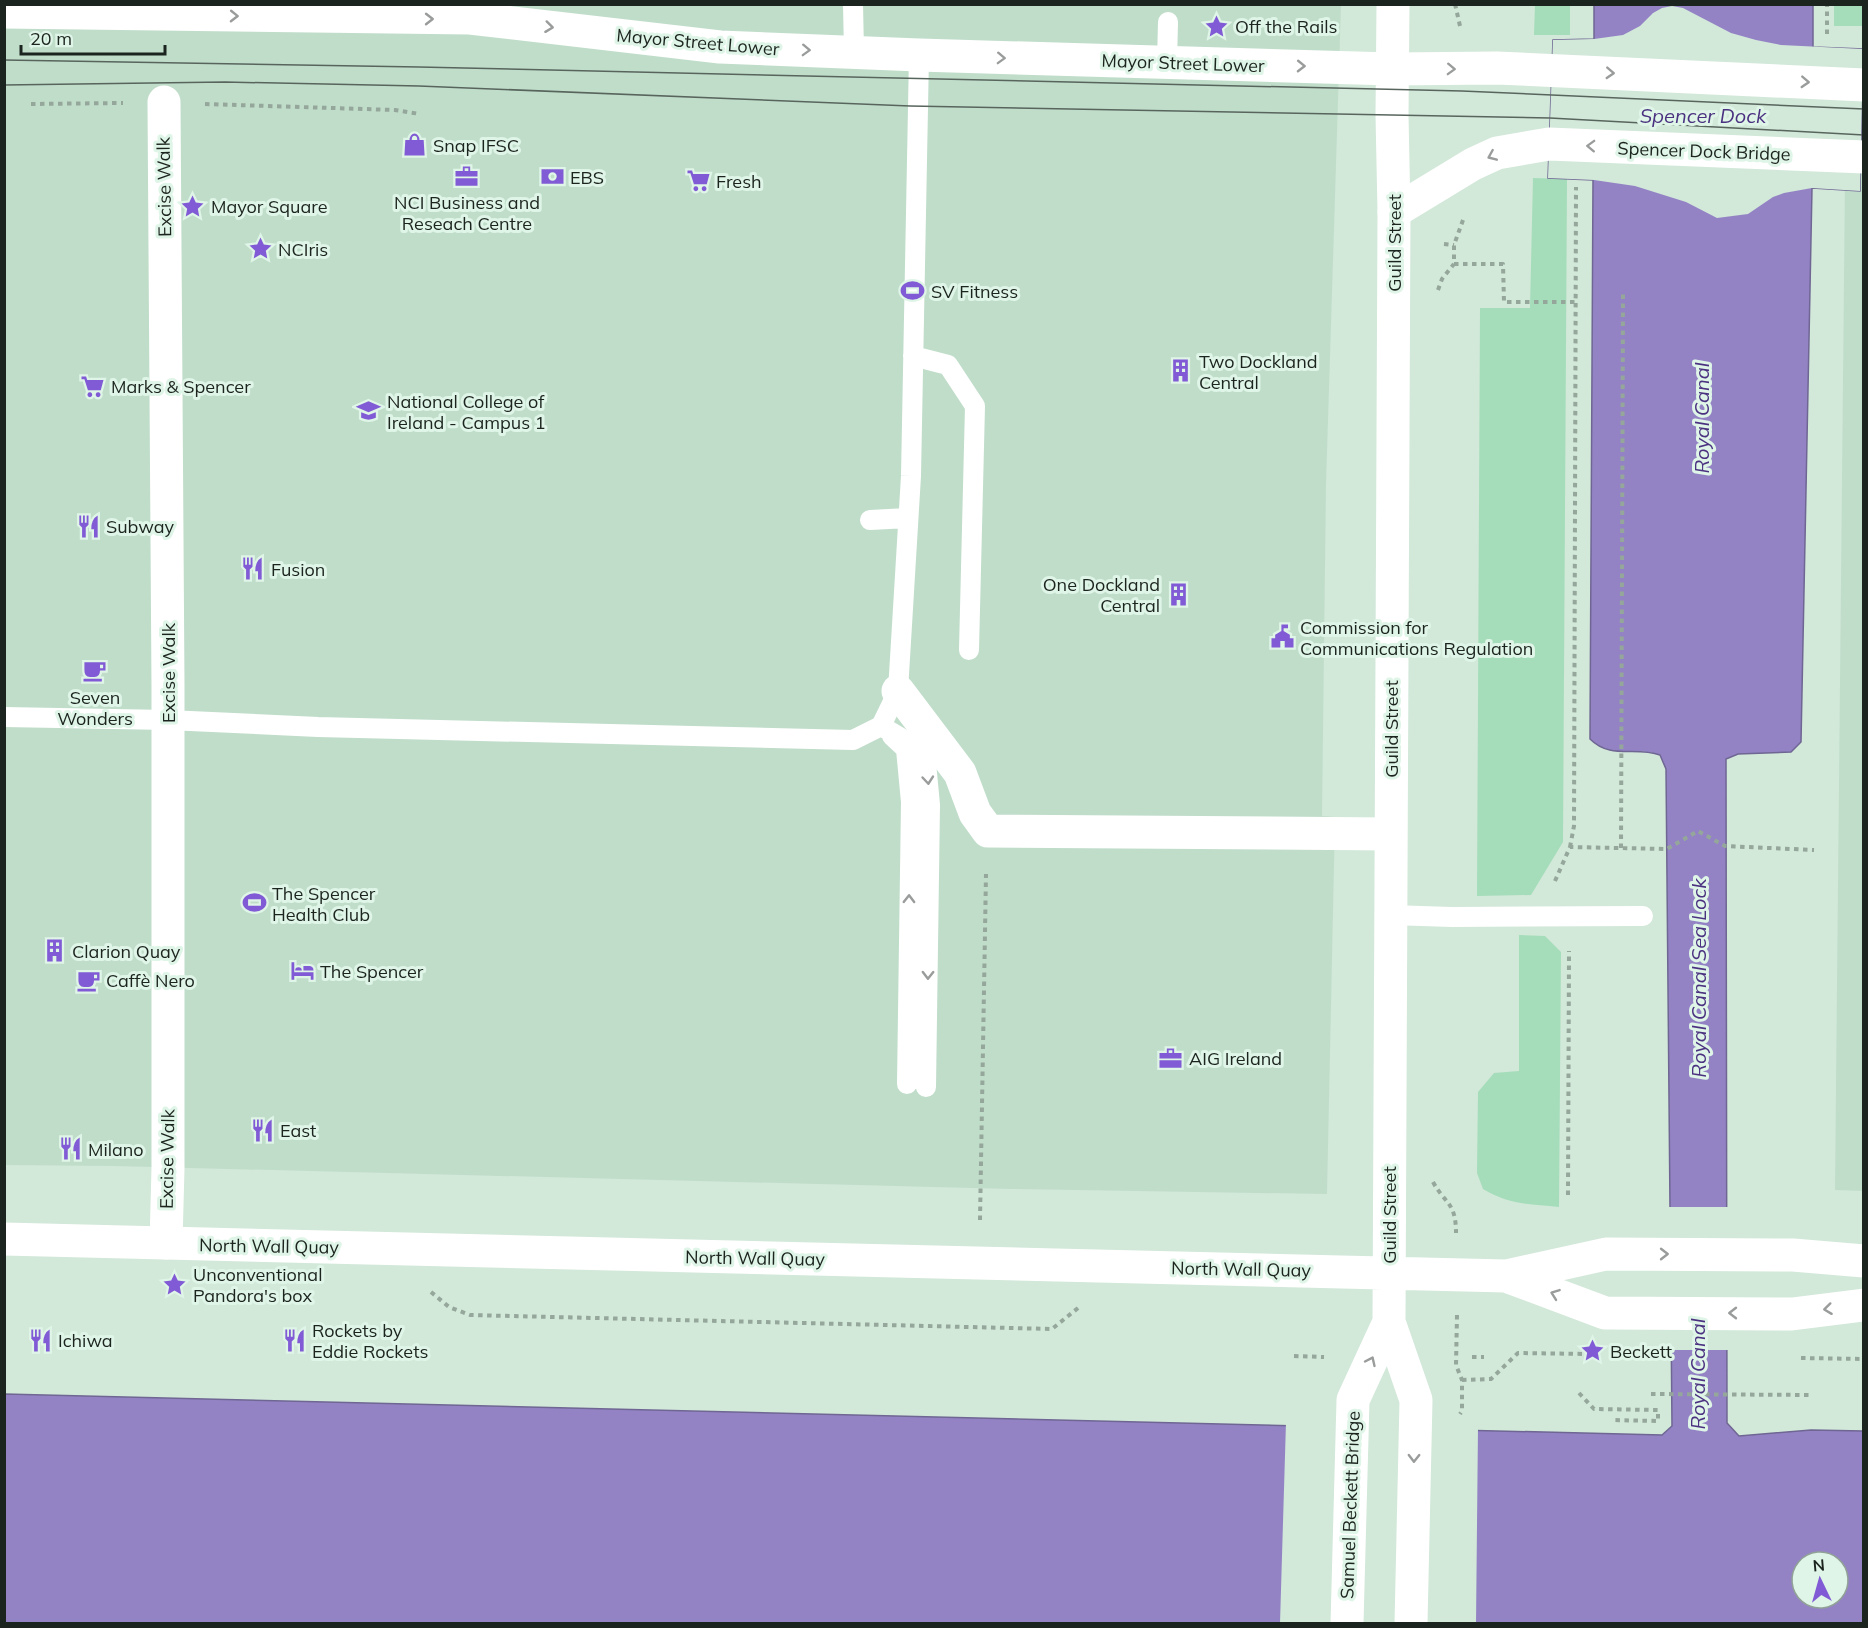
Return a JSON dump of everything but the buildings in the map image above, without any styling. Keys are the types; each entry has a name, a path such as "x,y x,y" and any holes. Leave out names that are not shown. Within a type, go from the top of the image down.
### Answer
{"street":[{"name":"Guild Street","path":"1389,1273 1393,4"},
{"name":"Mayor Street Lower","path":"4,12 470,18 498,14 720,47 854,51 919,56 1167,63 1392,69 1497,68 1862,85"},
{"name":"Excise Walk","path":"164,102 168,720 166,1243"},
{"name":"Spencer Dock Bridge","path":"1394,212 1473,164 1497,153 1549,144 1861,157"},
{"path":"898,691 960,773 975,813 988,831 1390,834"},
{"name":"North Wall Quay","path":"4,1239 1506,1276 1606,1254 1793,1255 1863,1261"},
{"name":"Samuel Beckett Bridge","path":"1389,1273 1389,1322 1416,1400 1411,1623"},
{"name":"North Wall Quay","path":"1506,1276 1605,1312 1792,1314 1863,1305"},
{"name":"Samuel Beckett Bridge","path":"1347,1623 1353,1400 1389,1322"}],"lane":[{"path":"853,4 854,51"},
{"path":"1167,63 1168,22"},
{"path":"4,717 853,740 881,726 898,691 911,476 919,56"},
{"path":"913,356 948,365 975,406 969,650"},
{"path":"870,520 908,518"},
{"path":"881,726 925,752 930,805 917,1085"},
{"path":"1389,915 1643,916"}],"path":[{"path":"1455,4 1462,34"},
{"path":"1827,4 1827,34"},
{"path":"31,104 164,102 395,110 420,114"},
{"path":"1568,1195 1569,939 1539,917 1570,847 1574,826 1576,180"},
{"path":"1442,279 1454,264 1454,245 1467,215"},
{"path":"1444,244 1454,245"},
{"path":"1454,264 1503,264 1504,302 1576,302"},
{"path":"1622,848 1623,293"},
{"path":"979,1263 988,831"},
{"path":"1570,847 1667,849 1698,831 1725,846 1814,850"},
{"path":"400,1249 430,1292 449,1307 470,1315 1052,1329 1130,1267"},
{"path":"1457,1322 1456,1365 1462,1380 1491,1379 1518,1353 1596,1354"},
{"path":"1294,1356 1324,1357"},
{"path":"1472,1357 1484,1357"},
{"path":"1579,1393 1594,1409 1658,1410 1658,1421 1611,1420"},
{"path":"1651,1394 1811,1395"}],"shaded area":[{"path":"5,5 1341,5 1326,484 1322,816 1335,817 1327,1194 1011,1189 5,1165"},
{"path":"1849,58 1864,58 1864,1191 1835,1190 1845,177"}],"green space":[{"path":"1535,5 1570,5 1570,35 1534,35"},
{"path":"1834,5 1863,5 1863,26 1834,26"},
{"path":"1533,178 1567,179 1563,842 1531,895 1477,896 1480,308 1530,308"},
{"path":"1519,935 1545,936 1561,952 1559,1207 1520,1203 1502,1198 1483,1189 1477,1173 1478,1092 1494,1073 1519,1071"}],"water":[{"path":"1813,4 1813,47 1863,49 1860,191 1812,188 1801,742 1791,752 1738,754 1726,759 1727,1423 1739,1436 1811,1430 1863,1431 1863,1623 5,1624 5,1394 1662,1435 1672,1426 1666,769 1660,755 1606,749 1590,739 1593,180 1548,178 1553,40 1594,39 1594,5"}],"pier":[{"path":"1672,6 1683,8 1731,33 1756,40 1781,45 1863,49 1860,191 1812,188 1784,193 1773,197 1748,214 1717,218 1686,202 1635,186 1594,180 1548,178 1553,40 1594,39 1623,35 1640,26 1653,13"},
{"path":"1667,1207 1728,1207 1730,1350 1668,1350"},
{"path":"1286,1422 1478,1427 1476,1624 1280,1623"}],"tram line":[{"path":"4,60 419,67 1462,91 1864,109"},
{"path":"4,85 225,82 419,86 910,106 1550,118 1864,135"}],"place":[{"name":"Off the Rails","path":"1217,26"},
{"name":"Snap IFSC","path":"415,145"},
{"name":"NCI Business and Reseach Centre","path":"467,176"},
{"name":"EBS","path":"552,177"},
{"name":"Fresh","path":"698,181"},
{"name":"Mayor Square","path":"193,206"},
{"name":"NCIris","path":"260,249"},
{"name":"SV Fitness","path":"913,291"},
{"name":"Two Dockland Central","path":"1181,371"},
{"name":"Marks & Spencer","path":"93,386"},
{"name":"National College of Ireland - Campus 1","path":"369,411"},
{"name":"Subway","path":"88,526"},
{"name":"Fusion","path":"253,569"},
{"name":"One Dockland Central","path":"1178,594"},
{"name":"Commission for Communications Regulation","path":"1282,637"},
{"name":"Seven Wonders","path":"95,671"},
{"name":"The Spencer Health Club","path":"254,903"},
{"name":"Clarion Quay","path":"54,951"},
{"name":"The Spencer","path":"302,971"},
{"name":"Caffè Nero","path":"88,980"},
{"name":"AIG Ireland","path":"1171,1058"},
{"name":"East","path":"262,1130"},
{"name":"Milano","path":"70,1149"},
{"name":"Unconventional Pandora's box","path":"175,1284"},
{"name":"Ichiwa","path":"40,1340"},
{"name":"Rockets by Eddie Rockets","path":"294,1340"},
{"name":"Beckett","path":"1592,1351"}],"water label":[{"name":"Spencer Dock","path":"1703,115"},
{"name":"Royal Canal","path":"1701,418"},
{"name":"Royal Canal Sea Lock","path":"1698,978"},
{"name":"Royal Canal","path":"1697,1374"}]}
